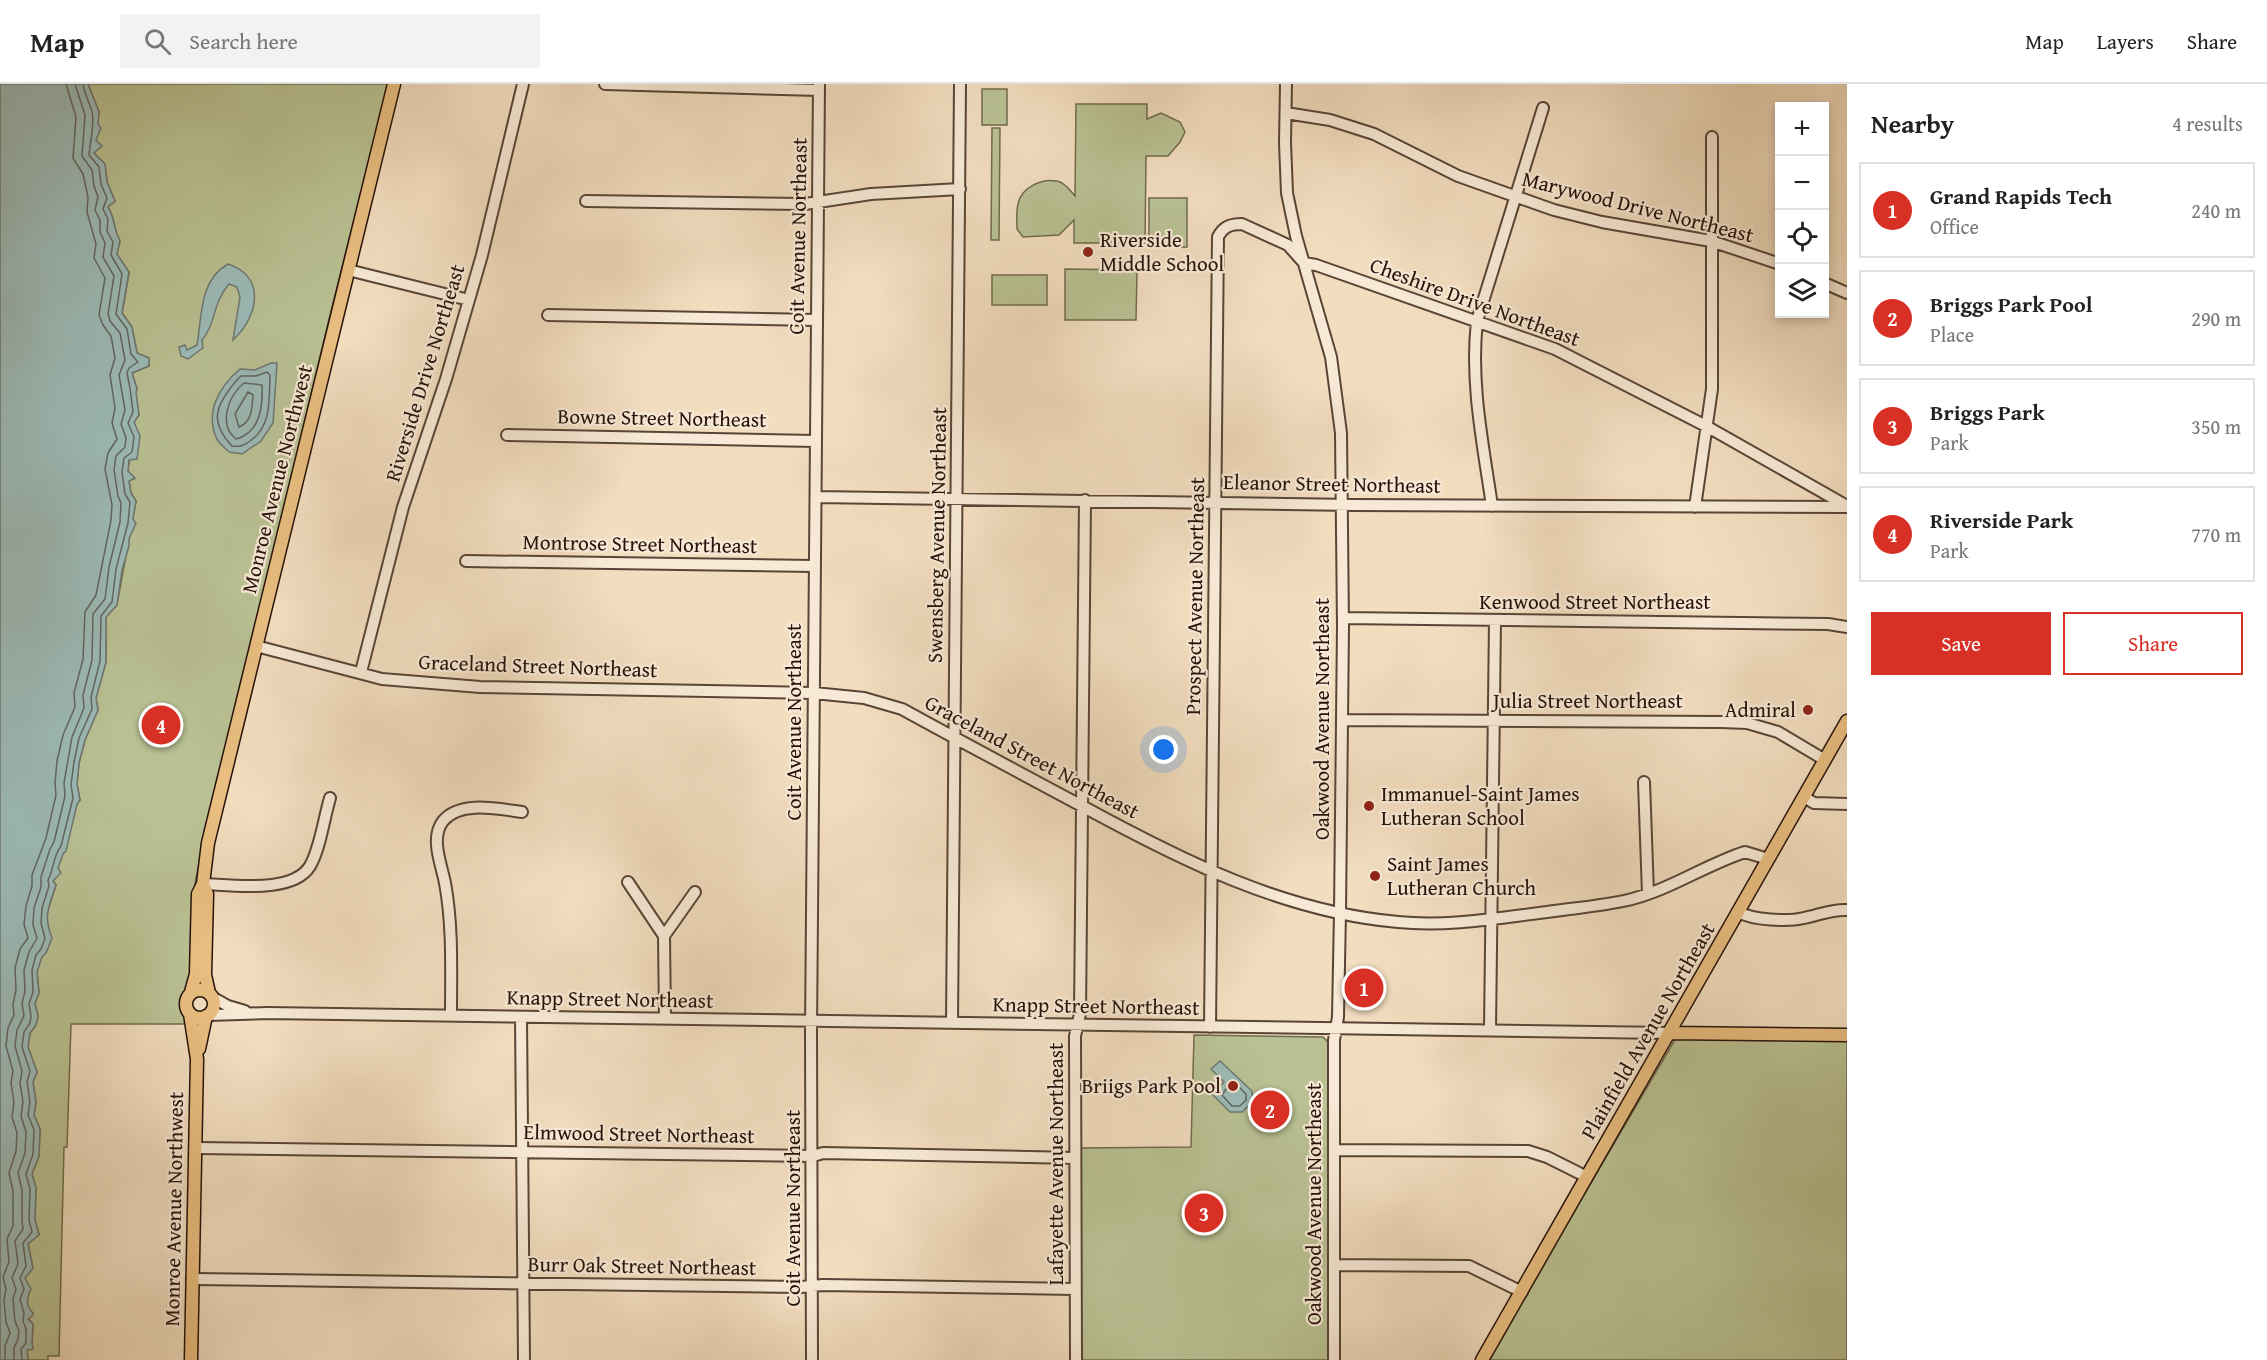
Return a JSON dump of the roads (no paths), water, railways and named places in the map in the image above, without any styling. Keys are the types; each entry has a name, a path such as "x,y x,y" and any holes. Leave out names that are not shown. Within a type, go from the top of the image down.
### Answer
{"main road":[{"name":"Monroe Avenue Northwest","path":"210,995 201,961 198,894 203,884 208,843 394,84"},
{"name":"Plainfield Avenue Northeast","path":"1482,1360 1847,721"},
{"name":"Monroe Avenue Northwest","path":"191,992 201,961"},
{"path":"202,990 210,995 213,1008 207,1015 198,1018 190,1014 185,1003 191,992 202,990"},
{"name":"Monroe Avenue Northwest","path":"190,1014 197,1059 190,1360"},
{"name":"Monroe Avenue Northwest","path":"197,1059 207,1015"},
{"name":"Knapp Street Northeast","path":"1669,1033 1847,1035"}],"street":[{"name":"Riverside Drive Northeast","path":"361,672 403,507 446,379 469,300 522,84"},
{"path":"605,84 819,87"},
{"name":"Swensberg Avenue Northeast","path":"952,1023 960,84"},
{"name":"Oakwood Avenue Northeast","path":"1286,84 1287,193 1292,219 1331,357 1341,433 1342,720 1340,912 1334,1040 1334,1360"},
{"name":"Coit Avenue Northeast","path":"812,1360 811,1021 819,87"},
{"path":"1492,506 1477,404 1473,353 1477,321 1543,108"},
{"name":"Marywood Drive Northeast","path":"1286,113 1330,120 1374,134 1458,176 1515,198 1602,222 1711,242 1775,263"},
{"path":"1695,507 1712,389 1712,137"},
{"path":"586,201 818,203 871,194 960,189"},
{"name":"Cheshire Drive Northeast","path":"1218,237 1222,229 1234,224 1242,224 1288,245 1304,263 1316,265 1555,349 1706,426 1847,506"},
{"name":"Prospect Avenue Northeast","path":"1210,1027 1218,237"},
{"path":"348,270 469,300"},
{"path":"1829,285 1847,293"},
{"path":"548,315 817,320"},
{"name":"Bowne Street Northeast","path":"507,435 816,441"},
{"name":"Eleanor Street Northeast","path":"816,497 1341,505 1847,506"},
{"name":"Lafayette Avenue Northeast","path":"1076,1360 1075,1036 1080,1014 1085,500"},
{"name":"Montrose Street Northeast","path":"466,561 814,566"},
{"name":"Kenwood Street Northeast","path":"1342,618 1828,624 1847,627"},
{"path":"1490,1030 1495,621"},
{"name":"Graceland Street Northeast","path":"256,646 382,679 480,687 814,693 864,698 902,709 1150,843 1210,871 1260,891 1299,903 1397,922 1434,924 1492,919 1628,900 1680,882 1745,852 1768,860"},
{"name":"Julia Street Northeast","path":"1342,720 1747,723 1778,732 1825,760"},
{"path":"1644,782 1648,894"},
{"path":"1804,797 1814,802 1847,804"},
{"path":"203,884 271,885 295,880 303,875 313,859 330,798"},
{"path":"451,1016 451,924 437,846 439,827 444,819 462,809 499,809 522,812"},
{"path":"628,882 664,936 665,1019"},
{"path":"664,936 695,892"},
{"path":"1738,912 1749,918 1802,918 1847,910"},
{"path":"210,995 228,1006 254,1013"},
{"path":"207,1015 254,1013"},
{"name":"Knapp Street Northeast","path":"254,1013 1669,1033"},
{"path":"521,1017 524,1360"},
{"name":"Elmwood Street Northeast","path":"195,1148 813,1156 823,1153 1075,1158"},
{"path":"1334,1150 1528,1151 1547,1157 1587,1178"},
{"path":"1334,1265 1469,1266 1522,1292"},
{"name":"Burr Oak Street Northeast","path":"192,1279 1075,1288"}],"water":[{"path":"0,84 88,84 99,112 98,124 101,128 96,140 102,146 94,153 105,164 107,182 115,201 108,207 120,241 117,254 129,272 122,313 132,327 137,353 149,358 149,366 132,373 137,389 139,415 134,422 140,436 137,459 129,460 128,471 135,478 129,481 131,493 136,501 133,519 136,523 129,539 117,605 106,617 106,662 96,698 98,710 85,740 79,763 77,784 80,800 77,804 66,851 58,868 61,873 53,881 56,885 47,917 52,938 37,972 39,993 35,1003 38,1016 36,1025 30,1033 28,1047 37,1072 33,1082 36,1102 34,1115 40,1129 39,1156 32,1174 36,1188 35,1220 39,1235 28,1244 33,1268 25,1278 31,1289 28,1301 33,1313 28,1319 33,1324 33,1349 27,1350 28,1360 0,1360"},
{"path":"228,264 249,278 253,288 253,309 248,320 233,340 240,297 237,287 229,284 220,298 202,340 203,348 188,359 181,356 179,347 185,345 187,350 197,345 201,311 207,289 212,279"},
{"path":"271,363 277,363 273,423 261,441 242,454 229,452 218,441 213,427 213,409 216,400 226,383 240,369 255,370"},
{"name":"Briigs Park Pool","path":"1220,1061 1252,1091 1253,1102 1242,1112 1230,1112 1212,1094 1224,1082 1211,1069"}],"place":[{"name":"Riverside Middle School","path":"1088,252"},
{"name":"Admiral","path":"1808,710"},
{"name":"Riverside Park","path":"161,725"},
{"name":"Immanuel-Saint James Lutheran School","path":"1369,806"},
{"name":"Saint James Lutheran Church","path":"1375,876"},
{"name":"Grand Rapids Tech","path":"1364,988"},
{"name":"Briigs Park Pool","path":"1233,1086"},
{"name":"Briggs Park Pool","path":"1270,1110"},
{"name":"Briggs Park","path":"1204,1213"}]}
